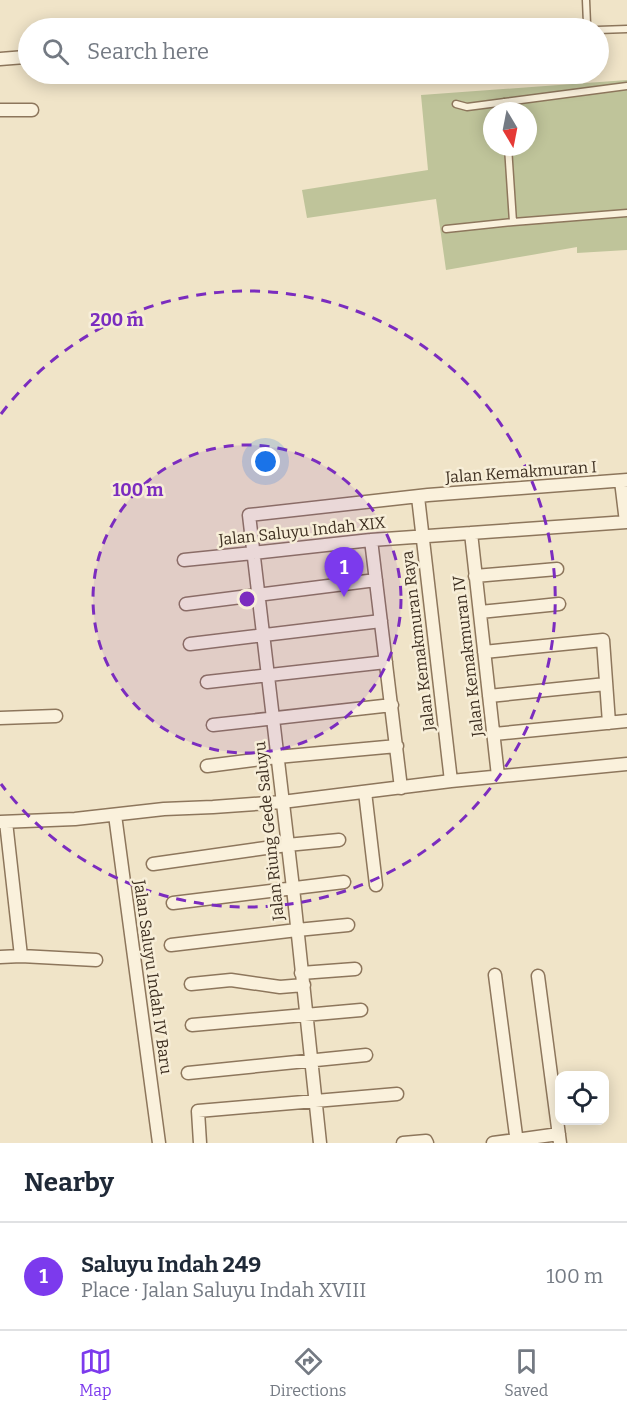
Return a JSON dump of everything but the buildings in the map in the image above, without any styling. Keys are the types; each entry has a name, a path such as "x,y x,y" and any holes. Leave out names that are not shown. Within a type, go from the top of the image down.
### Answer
{"street":[{"path":"0,59 18,58"},
{"path":"0,110 32,110"},
{"path":"624,480 627,522"},
{"name":"Jalan Kemakmuran I","path":"249,515 418,497 624,480"},
{"name":"Jalan Kemakmuran Raya","path":"418,497 451,781"},
{"name":"Jalan Riung Gede Saluyu","path":"249,515 293,888 320,1143"},
{"name":"Jalan Saluyu Indah XIX","path":"184,560 371,540 627,522"},
{"name":"Jalan Kemakmuran IV","path":"471,533 498,776"},
{"path":"371,540 401,788"},
{"path":"476,576 557,569"},
{"path":"186,604 376,580"},
{"path":"480,612 559,604"},
{"path":"190,644 381,621"},
{"path":"484,652 603,640 609,723"},
{"path":"207,682 386,662"},
{"path":"489,696 606,684"},
{"path":"213,725 392,705"},
{"path":"0,718 56,716"},
{"path":"494,734 627,721"},
{"path":"207,766 397,746"},
{"path":"21,956 3,822 75,819 164,809 282,802 498,776 626,766"},
{"path":"365,792 376,885"},
{"name":"Jalan Saluyu Indah IV Baru","path":"115,815 159,1143"},
{"path":"153,864 339,840"},
{"path":"173,903 344,882"},
{"path":"171,945 348,925"},
{"path":"0,957 96,960"},
{"path":"190,984 231,980 280,987 302,979 355,969"},
{"path":"495,975 517,1141"},
{"path":"493,1143 560,1139 538,976"},
{"path":"192,1025 361,1010"},
{"path":"188,1073 366,1055"},
{"path":"200,1143 198,1111 397,1094"},
{"path":"403,1143 426,1141 427,1143"}],"lane":[{"path":"586,0 587,18"},
{"path":"609,30 627,29"},
{"path":"504,102 627,86"},
{"path":"456,104 467,107 483,105"},
{"path":"509,156 513,222"},
{"path":"446,229 627,213"}],"green space":[{"path":"627,80 627,250 577,253 577,247 446,270 436,199 307,218 302,190 428,170 421,95 572,84 609,84 609,81"}],"place":[{"name":"Saluyu Indah 249","path":"344,597"}]}
